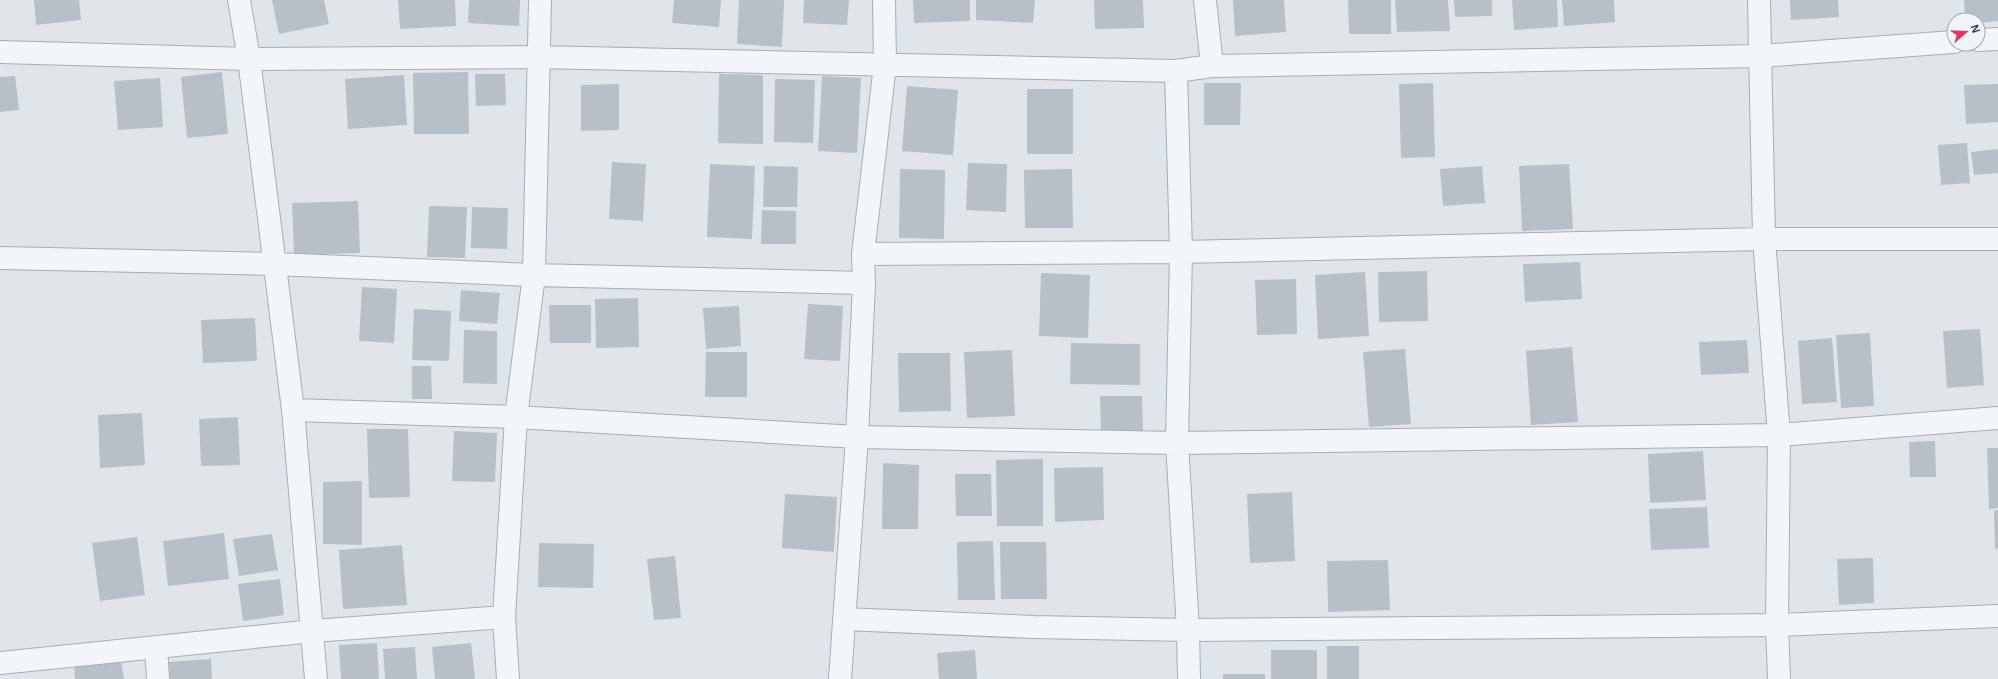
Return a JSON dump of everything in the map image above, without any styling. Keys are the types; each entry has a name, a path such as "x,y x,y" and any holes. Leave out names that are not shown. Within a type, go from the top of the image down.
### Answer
{"street":[{"path":"239,0 249,59 293,410 316,679"},
{"path":"508,679 504,617 516,418 534,275 540,0"},
{"path":"840,679 857,437 864,283 863,254 885,64 884,0"},
{"path":"1205,0 1212,66"},
{"path":"1759,0 1764,239 1779,435 1777,625 1779,679"},
{"path":"1986,40 1998,39"},
{"path":"0,52 249,59 538,56 1176,71 1212,66 1761,56 1946,43"},
{"path":"1176,71 1181,252 1177,442 1188,630 1189,679"},
{"path":"863,254 1181,252 1764,239 1998,239"},
{"path":"0,258 274,264 534,275 864,283"},
{"path":"293,410 516,418 857,437 1177,442 1779,435 1998,418"},
{"path":"844,619 1033,627 1188,630 1777,625 1998,616"},
{"path":"0,663 313,631 504,617"},
{"path":"156,647 158,679"}],"building":[{"path":"34,0 79,0 81,20 36,25"},
{"path":"272,0 324,0 329,24 279,34"},
{"path":"398,0 455,0 456,26 400,29"},
{"path":"469,0 520,0 519,26 468,23"},
{"path":"674,0 721,0 719,27 672,23"},
{"path":"739,0 784,0 782,47 737,44"},
{"path":"804,0 849,0 847,25 803,23"},
{"path":"913,0 970,0 970,21 914,23"},
{"path":"976,0 1035,0 1033,23 976,20"},
{"path":"1094,0 1143,0 1144,28 1095,29"},
{"path":"1233,0 1284,0 1286,32 1235,36"},
{"path":"1348,0 1391,0 1391,34 1349,34"},
{"path":"1395,0 1448,0 1450,31 1397,32"},
{"path":"1454,0 1492,0 1492,16 1455,17"},
{"path":"1512,0 1557,0 1558,27 1514,30"},
{"path":"1562,0 1614,0 1615,22 1564,26"},
{"path":"1790,0 1838,0 1839,17 1791,20"},
{"path":"1964,0 1998,0 1998,21 1986,22 1986,12 1965,12"},
{"path":"222,72 228,134 187,138 181,77"},
{"path":"468,72 469,134 414,134 413,73"},
{"path":"475,74 505,74 506,105 476,106"},
{"path":"719,74 763,75 763,144 718,143"},
{"path":"404,75 407,125 348,129 345,79"},
{"path":"15,76 19,110 0,112 0,77"},
{"path":"822,76 861,78 857,153 818,151"},
{"path":"160,78 163,127 118,130 114,81"},
{"path":"775,79 815,80 813,143 774,142"},
{"path":"1204,83 1241,83 1240,125 1204,125"},
{"path":"1433,83 1435,157 1401,158 1399,84"},
{"path":"619,84 619,130 581,131 581,85"},
{"path":"1998,84 1998,122 1966,124 1964,85"},
{"path":"907,86 958,90 953,155 902,151"},
{"path":"1027,89 1073,89 1073,154 1027,154"},
{"path":"1967,143 1970,183 1941,185 1938,145"},
{"path":"1998,149 1998,173 1974,175 1971,152"},
{"path":"612,162 646,164 643,221 609,219"},
{"path":"968,163 1007,164 1006,212 966,210"},
{"path":"710,164 755,166 752,239 707,237"},
{"path":"1569,164 1573,229 1522,231 1519,166"},
{"path":"764,166 798,167 797,207 763,207"},
{"path":"1482,166 1485,203 1443,206 1440,169"},
{"path":"900,169 945,170 944,239 899,238"},
{"path":"1072,169 1073,228 1025,228 1024,170"},
{"path":"358,201 360,253 294,255 292,203"},
{"path":"429,206 467,207 465,258 427,257"},
{"path":"472,207 508,208 507,249 471,248"},
{"path":"762,210 796,211 796,244 761,244"},
{"path":"1580,262 1582,299 1525,302 1523,264"},
{"path":"1427,271 1428,321 1379,322 1378,272"},
{"path":"1365,272 1369,336 1318,339 1315,275"},
{"path":"1041,273 1090,275 1088,338 1039,336"},
{"path":"1296,279 1297,334 1257,335 1255,280"},
{"path":"362,287 397,289 394,343 359,341"},
{"path":"461,290 500,293 497,324 459,321"},
{"path":"638,298 639,347 596,348 595,299"},
{"path":"808,304 843,306 840,361 804,359"},
{"path":"549,305 591,305 591,343 550,343"},
{"path":"739,306 741,346 706,349 703,308"},
{"path":"414,309 451,311 449,361 412,360"},
{"path":"255,318 257,361 203,363 201,320"},
{"path":"1980,329 1984,385 1947,388 1943,331"},
{"path":"464,330 497,331 497,384 463,383"},
{"path":"1870,333 1874,406 1841,408 1836,335"},
{"path":"1832,338 1837,402 1802,404 1798,341"},
{"path":"1747,340 1749,373 1701,375 1699,342"},
{"path":"1071,343 1140,344 1140,385 1070,384"},
{"path":"1572,347 1578,422 1531,425 1526,351"},
{"path":"1405,349 1411,424 1369,427 1363,352"},
{"path":"1012,350 1015,416 967,418 964,352"},
{"path":"706,352 747,352 747,397 705,397"},
{"path":"898,353 950,353 951,411 899,412"},
{"path":"412,366 431,366 432,399 412,399"},
{"path":"1100,396 1142,396 1143,431 1101,432"},
{"path":"142,413 145,465 100,468 98,415"},
{"path":"238,417 240,465 201,466 199,419"},
{"path":"367,429 408,429 410,497 369,498"},
{"path":"454,431 497,433 495,482 452,481"},
{"path":"1935,441 1936,477 1910,477 1909,442"},
{"path":"1987,448 1998,448 1998,508 1989,509"},
{"path":"1703,451 1706,500 1650,503 1648,454"},
{"path":"1043,459 1043,526 997,526 996,460"},
{"path":"883,463 919,465 918,529 882,529"},
{"path":"1103,467 1104,520 1055,522 1054,468"},
{"path":"955,474 991,474 992,516 956,516"},
{"path":"362,481 362,545 323,544 323,482"},
{"path":"1292,492 1295,561 1250,563 1247,494"},
{"path":"785,494 837,497 834,552 782,548"},
{"path":"1707,507 1709,548 1651,550 1649,509"},
{"path":"1998,510 1998,548 1995,549 1994,511"},
{"path":"224,533 229,579 168,586 163,541"},
{"path":"272,534 278,570 239,576 233,539"},
{"path":"137,537 145,595 100,601 92,543"},
{"path":"993,541 995,600 958,600 957,542"},
{"path":"1000,542 1046,542 1047,599 1001,599"},
{"path":"539,543 594,544 593,588 538,587"},
{"path":"402,545 407,605 343,609 339,550"},
{"path":"675,556 681,618 654,620 647,559"},
{"path":"1873,558 1874,603 1839,605 1837,559"},
{"path":"1388,560 1390,610 1328,612 1327,561"},
{"path":"280,579 284,615 243,621 238,584"},
{"path":"377,643 379,679 341,679 339,645"},
{"path":"471,643 475,679 435,679 432,647"},
{"path":"1327,646 1359,646 1359,679 1327,679"},
{"path":"415,647 417,679 385,679 383,649"},
{"path":"975,650 977,679 939,679 937,653"},
{"path":"1271,650 1317,650 1317,679 1271,679"},
{"path":"211,659 212,679 170,679 169,662"},
{"path":"121,661 124,679 75,679 74,666"},
{"path":"1223,674 1265,674 1265,679 1223,679"}]}
